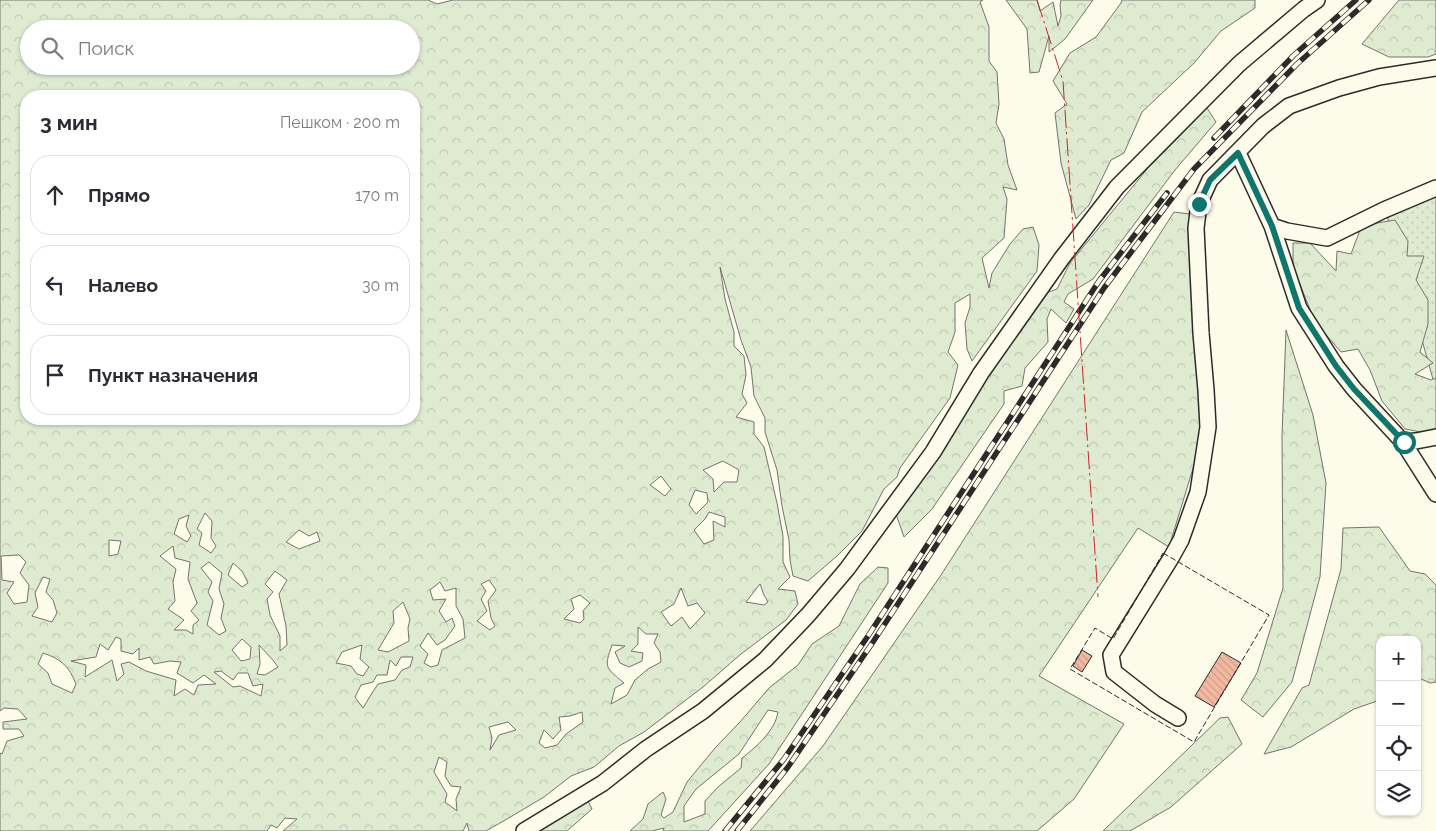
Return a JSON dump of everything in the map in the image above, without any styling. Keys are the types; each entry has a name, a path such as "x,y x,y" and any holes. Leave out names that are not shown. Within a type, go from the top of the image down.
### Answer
{"lane":[{"path":"524,831 603,783 646,749 703,711 765,660 808,615 847,569 933,452 981,373 1062,258 1117,188 1239,64 1317,0"},
{"path":"1178,718 1155,704 1114,672 1111,655 1181,540 1198,492 1208,427 1196,228 1199,204 1210,180 1264,126 1289,106 1339,88 1379,77 1436,68"},
{"path":"1238,153 1272,226 1299,308 1336,366 1354,389 1404,442 1436,494"},
{"path":"1272,226 1287,232 1327,238 1384,210 1436,188"},
{"path":"1404,442 1436,437"}],"green space":[{"path":"0,0 428,0 437,4 453,0 983,0 980,2 989,27 989,61 997,72 999,104 996,123 1004,139 1008,165 1017,190 1003,187 1007,199 1004,238 982,258 989,288 992,273 1010,244 1023,229 1033,227 1039,245 1037,271 972,361 967,349 965,323 970,307 970,294 955,303 955,332 948,352 958,365 950,398 900,468 897,477 884,489 862,531 808,581 793,576 777,470 765,432 765,418 754,396 751,367 741,340 720,267 725,299 734,332 734,346 744,356 746,375 742,394 747,403 736,417 754,422 754,434 764,447 783,536 783,562 790,577 778,589 795,591 798,604 786,620 644,732 619,746 594,767 571,776 544,797 486,831 469,831 467,823 463,831 283,831 297,819 285,818 277,828 271,825 267,831 0,831 0,753 2,754 7,741 24,736 19,729 3,729 3,722 27,719 18,709 4,708 0,711","holes":["723,461 739,470 737,482 724,482 714,492 713,479 703,470","661,476 671,489 665,496 650,485","695,490 707,493 708,502 696,514 689,505","709,512 725,517 725,527 713,521 714,540 704,544 694,530","205,513 212,521 211,538 216,546 211,553 199,545 202,533 197,529","189,515 186,526 191,536 187,542 174,534 179,519","299,530 309,536 317,532 320,541 299,549 286,542","109,540 121,541 118,554 109,556","173,546 175,558 190,562 188,579 197,603 191,611 199,620 193,625 193,634 186,630 174,630 184,620 168,609 175,601 173,582 176,569 160,556","19,555 26,562 20,573 29,585 27,602 14,604 7,593 14,582 2,580 1,556","209,562 222,573 219,589 224,604 221,618 226,631 219,635 207,625 213,601 208,592 212,582 201,568","233,563 242,571 248,583 242,587 228,575","275,571 287,580 279,594 286,626 287,645 280,651 280,636 270,615 267,599 273,592 265,584","43,577 50,579 46,592 53,600 57,613 52,622 32,616 38,607 35,593","489,580 496,590 488,601 491,618 495,626 490,630 477,621 487,611 481,599 486,591 481,584","440,582 445,591 456,588 456,606 463,619 465,638 442,650 438,665 431,667 424,663 428,654 420,646 428,633 437,645 445,640 455,626 452,618 446,622 439,611 446,599 433,600 430,590","760,584 768,602 764,605 746,602","681,588 688,606 697,603 705,613 690,629 682,617 671,626 661,612 674,604","580,595 590,603 583,611 584,619 580,623 564,619 574,609 571,599","403,602 410,619 408,628 409,641 388,652 378,650 394,623 393,611","638,627 646,634 658,634 654,643 660,652 661,662 648,669 635,680 627,695 611,704 615,688 624,683 608,667 607,663 612,645 625,646 615,652 620,663 629,667 642,661 643,653 631,651 638,644","116,637 121,639 121,651 133,654 139,648 139,660 150,657 154,664 170,661 181,662 177,673 193,683 204,675 216,684 198,685 194,695 185,689 174,696 176,680 146,671 129,662 121,664 124,674 117,681 112,660 85,677 86,665 71,661 96,657 100,644 108,650","242,639 251,647 250,659 241,661 232,650","259,645 278,667 265,675 257,674 260,664","362,645 360,659 369,667 363,676 357,674 351,666 336,663 342,652","43,653 64,664 76,684 72,693 52,684 48,673 38,664","401,657 413,657 410,667 402,670 395,680 378,684 363,708 355,697 361,685 373,682 377,675 387,675 390,660 396,666","221,671 233,680 238,673 248,673 253,686 263,684 261,696 240,686 233,687 214,672","582,712 583,722 566,734 557,745 545,748 539,743 544,730 553,739 561,730 559,717","508,722 516,730 499,735 490,750 492,738 489,727","439,757 447,762 445,776 451,786 461,787 456,799 457,811 445,802 447,794 434,772"]},
{"path":"1006,0 1037,0 1040,11 1053,2 1058,26 1061,16 1061,0 1093,0 1065,39 1049,52 1049,36 1039,72 1030,73 1027,29"},
{"path":"1122,0 1255,0 1255,8 1221,31 1194,63 1142,112 1124,153 1111,160 1089,205 1076,219 1061,163 1055,113 1067,104 1053,81 1070,53 1096,37"},
{"path":"1399,0 1436,0 1436,54 1428,57 1389,57 1362,44"},
{"path":"1207,108 1216,122 1175,170 1093,279 1068,294 1064,302 1074,309 1066,323 1051,309 1047,319 1048,342 1025,368 1022,386 1004,391 1004,404 932,509 904,537 896,514 981,383 1043,294 1057,289 1070,263 1148,168"},
{"path":"1436,190 1436,390 1386,212"},
{"path":"1174,212 1190,214 1202,439 1169,547 1138,528 1039,676 1124,724 1074,799 1037,831 750,831 823,746 941,575"},
{"path":"1395,220 1408,241 1407,256 1424,256 1416,280 1428,300 1428,324 1420,352 1433,363 1415,374 1431,380 1436,378 1436,429 1426,433 1405,429 1382,401 1370,370 1358,349 1341,352 1315,322 1293,267 1293,243 1310,243 1336,271 1337,251 1351,254 1360,230 1377,223"},
{"path":"1286,330 1313,415 1326,483 1320,577 1292,682 1263,717 1241,700 1257,673 1283,588 1282,436"},
{"path":"1379,527 1410,571 1425,574 1436,585 1436,682 1430,683 1421,679 1421,636 1376,636 1376,701 1354,709 1291,747 1264,754 1302,688 1309,685 1341,569 1343,528"},
{"path":"878,567 888,568 888,583 769,764 708,831 663,831 664,828 652,831 630,831 643,819 648,804 663,792 666,799 661,815 664,818 673,812 687,782 715,748 769,688 798,665 812,644 839,626 860,584","holes":["768,710 778,712 769,732 759,744 742,758 741,768 718,787 705,801 705,814 684,822 684,806 696,789 739,754"]},
{"path":"1228,717 1242,744 1171,807 1130,831 1103,831 1220,718"},
{"path":"587,799 592,809 567,831 533,831"}],"building":[{"path":"1082,650 1092,656 1082,672 1073,666"},
{"path":"1222,652 1241,663 1214,707 1195,696"}],"railway":[{"path":"1214,138 1294,55 1356,0"},
{"path":"737,831 788,767 873,642 1104,288 1194,169 1297,64 1369,0"},
{"path":"725,831 784,759 868,636 1099,281 1167,193"}],"fence":[{"path":"1163,553 1269,615 1194,742 1070,669 1095,628 1113,639 1163,553"}],"power":[{"path":"1037,0 1063,81 1098,597"}],"route":[{"path":"1199,204 1210,180 1238,153 1272,226 1299,308 1336,366 1354,389 1404,442"}]}
